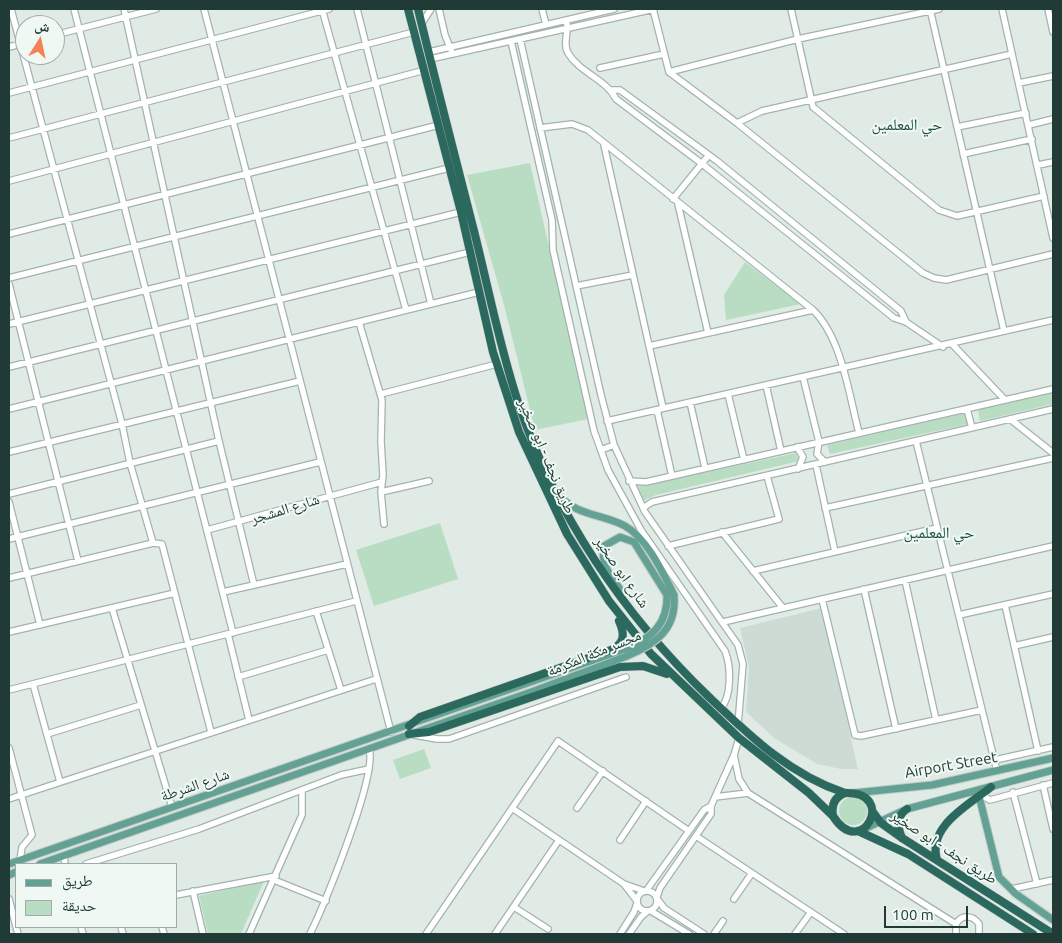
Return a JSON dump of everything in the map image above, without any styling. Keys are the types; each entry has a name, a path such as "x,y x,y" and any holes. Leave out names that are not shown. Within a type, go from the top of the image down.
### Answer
{"highway":[{"name":"طريق نجف - ابو صخير","path":"408,9 461,212 493,352 510,408 567,534 609,601 646,648 739,738 809,792 833,816"},
{"name":"طريق نجف - ابو صخير","path":"418,9 503,350 528,432"},
{"path":"488,332 494,332 499,329"},
{"path":"493,352 498,349 503,350"},
{"name":"شارع ابو صخير","path":"528,432 555,490 591,555 628,606 677,665 738,725"},
{"path":"409,730 420,717 618,646 624,634 609,601"},
{"path":"409,730 429,732 604,672 628,666 651,667 684,686"},
{"path":"738,725 803,775 866,800 873,812 872,821 861,830 845,828 833,816 834,803 838,797 848,793"},
{"path":"937,860 934,844 940,832 953,817 991,786"},
{"path":"902,838 898,829 898,821 907,809"},
{"name":"طريق نجف - ابو صخير","path":"873,812 880,821 902,838 1053,934"},
{"name":"طريق نجف - ابو صخير","path":"861,830 908,854 1033,934"}],"main road":[{"path":"555,490 562,498 583,512 618,523 632,531 650,554 671,595"},
{"name":"مجسر مكة المكرمة","path":"534,691 626,653 657,630 671,595 634,542 628,538 615,538 604,546 603,563 622,592 628,606"},
{"name":"مجسر مكة المكرمة","path":"409,730 530,683 626,653"},
{"name":"شارع الشرطة","path":"43,863 369,748 409,730 534,691"},
{"name":"شارع الشرطة","path":"9,864 391,732 409,730"},
{"name":"Airport Street","path":"848,793 932,785 1053,758"},
{"name":"Airport Street","path":"861,830 907,809 1053,770"},
{"path":"275,771 279,780"},
{"path":"262,776 265,780 264,785"},
{"path":"980,796 1000,877 1012,890 1053,920"}],"street":[{"path":"74,9 223,592 238,677 250,720"},
{"path":"124,9 254,585"},
{"path":"65,32 156,9"},
{"path":"204,9 391,732"},
{"path":"9,93 324,9 334,53 406,310"},
{"path":"357,9 431,304"},
{"path":"422,23 431,9"},
{"path":"439,9 453,54"},
{"path":"542,9 546,25"},
{"path":"430,56 451,47 614,9"},
{"path":"430,56 453,54 654,9 669,72 738,123 923,273 934,278 946,280 1053,254"},
{"path":"792,9 817,112 939,210 957,216 1044,196"},
{"path":"669,72 798,39 939,9"},
{"path":"1002,9 1053,238"},
{"path":"1048,9 1053,32"},
{"path":"930,10 1004,331"},
{"path":"566,20 565,42 568,52 583,69 611,90 616,99 702,163 894,318 906,322 942,347"},
{"path":"9,138 414,32"},
{"path":"520,39 560,219 614,445 645,512 738,645 744,671 738,707 738,725"},
{"path":"511,41 552,220 553,250 594,431 611,477 631,514 725,651 729,673 726,701 721,708"},
{"path":"600,68 664,54"},
{"path":"738,123 762,112 1012,54"},
{"path":"28,65 122,424 130,463 144,506 153,543"},
{"path":"9,180 425,70"},
{"path":"1018,83 1053,76"},
{"path":"611,90 620,90 708,156 901,311 906,322"},
{"path":"957,127 1026,113"},
{"path":"1029,125 1053,119"},
{"path":"540,128 572,124 588,130 678,204 813,310 830,331 859,433"},
{"path":"9,234 439,125"},
{"path":"963,154 1032,139"},
{"path":"604,144 649,346 672,476"},
{"path":"672,199 708,156"},
{"path":"1038,165 1053,162"},
{"path":"9,278 449,168"},
{"path":"678,204 708,333"},
{"path":"9,324 461,212"},
{"path":"552,220 560,219"},
{"path":"797,238 803,231"},
{"path":"9,367 470,252"},
{"path":"576,286 633,275"},
{"path":"9,284 78,561"},
{"path":"9,408 479,292"},
{"path":"649,346 813,310"},
{"path":"607,421 953,345 1053,320"},
{"path":"359,322 381,394 381,492 384,524"},
{"path":"953,345 1005,400"},
{"path":"381,394 497,364"},
{"path":"803,377 819,442 817,454 825,462"},
{"path":"9,452 300,381"},
{"path":"766,385 781,451"},
{"path":"629,480 640,482 672,476 1053,390"},
{"path":"728,394 744,460"},
{"path":"690,402 705,468"},
{"path":"967,409 972,428"},
{"path":"645,512 644,508 652,502 1053,409"},
{"path":"1010,419 1053,454"},
{"path":"9,494 220,441"},
{"path":"916,441 997,771"},
{"path":"601,450 614,445"},
{"path":"797,447 803,457 798,469"},
{"path":"825,508 1053,458"},
{"path":"9,539 320,462"},
{"path":"816,465 835,552"},
{"path":"668,546 779,519 767,476"},
{"path":"381,492 429,481"},
{"name":"شارع المشجر","path":"207,530 382,482"},
{"path":"9,502 40,625"},
{"path":"753,571 937,528"},
{"path":"722,532 783,608"},
{"path":"9,578 158,542 165,548 211,732"},
{"path":"723,622 1053,546"},
{"path":"223,592 347,564"},
{"path":"904,580 936,720"},
{"path":"864,589 896,729"},
{"path":"9,632 175,593"},
{"path":"959,615 1053,594"},
{"path":"822,599 853,733 861,736 982,710"},
{"path":"9,690 356,601"},
{"path":"1005,605 1038,750"},
{"path":"112,608 172,807"},
{"path":"316,611 341,690"},
{"path":"1014,646 1053,637"},
{"path":"238,677 328,650"},
{"path":"409,730 437,740 449,739 626,677"},
{"path":"9,799 376,679"},
{"path":"33,684 60,782"},
{"path":"47,734 141,705"},
{"path":"629,934 641,917 655,908 660,888 711,814 711,806 734,755 739,738"},
{"path":"426,934 558,741 689,831"},
{"path":"995,760 1053,747"},
{"path":"9,748 32,835 22,847 20,860"},
{"path":"310,934 326,901 357,810 371,758 369,748"},
{"path":"734,755 739,779 748,793 956,924"},
{"path":"89,863 199,829 340,775 368,769"},
{"path":"576,808 603,771"},
{"path":"980,796 990,800 1013,792 1053,783"},
{"path":"1043,785 1053,829"},
{"path":"250,934 302,815 302,790"},
{"path":"1013,792 1038,884"},
{"path":"715,797 748,793"},
{"path":"620,840 646,801"},
{"path":"620,934 634,912 639,894 645,891 704,810 711,806"},
{"path":"512,808 624,884 654,893 664,908 704,934"},
{"path":"696,836 844,934"},
{"path":"495,934 559,840"},
{"path":"64,856 66,863"},
{"path":"734,899 752,873"},
{"path":"178,894 275,878 326,901"},
{"path":"1012,890 1053,880"},
{"path":"624,884 641,910 650,911 689,934"},
{"path":"193,891 203,934"},
{"path":"9,900 15,923"},
{"path":"514,906 548,929"},
{"path":"795,934 810,912"},
{"path":"1045,915 1053,913"},
{"path":"956,934 956,924 963,917 972,917 979,924 978,934"},
{"path":"714,934 723,921"}],"shaded area":[{"path":"822,608 858,769 841,769 817,764 774,738 746,712 749,667 740,628"}],"green space":[{"path":"530,163 588,419 535,430 504,305 467,175"},
{"path":"745,262 801,304 726,320 724,295"},
{"path":"1053,393 1053,404 980,421 978,409"},
{"path":"965,413 969,424 830,454 827,445"},
{"path":"796,453 799,461 656,495 643,501 637,487"},
{"path":"440,523 458,579 374,606 356,550"},
{"path":"424,749 431,768 400,779 393,760"},
{"path":"853,797 863,801 867,811 863,821 853,825 843,821 839,811 843,801"},
{"path":"264,881 241,934 208,934 199,896"}],"district":[{"name":"حي المعلمین","path":"907,125"},
{"name":"حي المعلمين","path":"939,533"}]}
